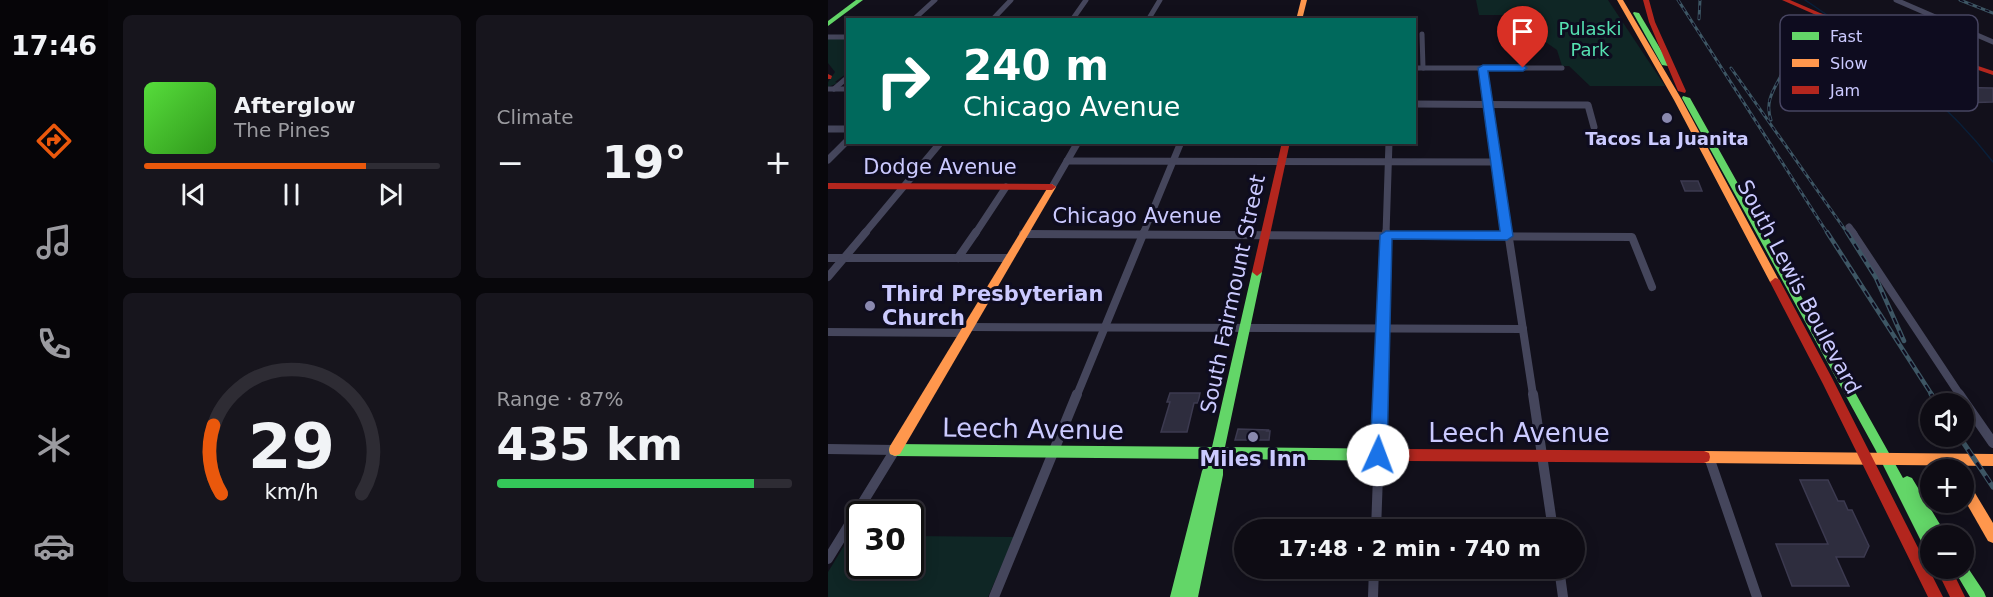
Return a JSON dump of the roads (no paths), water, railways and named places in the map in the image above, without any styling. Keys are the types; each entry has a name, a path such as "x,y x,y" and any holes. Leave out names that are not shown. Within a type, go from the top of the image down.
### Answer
{"main road":[{"path":"828,24 860,0"},
{"path":"1300,18 1304,0"},
{"path":"1646,0 1652,22 1682,91"},
{"path":"1785,0 1823,15"},
{"name":"South Lewis Boulevard","path":"1622,1 1682,91 1887,459 1920,525"},
{"name":"South Lewis Boulevard","path":"1622,1 1684,111 1828,381 1920,563"},
{"path":"1978,68 1993,73"},
{"name":"South Fairmount Street","path":"1191,597 1216,476 1217,454 1286,144"},
{"name":"Dodge Avenue","path":"828,186 1052,187"},
{"path":"895,450 1052,187"},
{"name":"Leech Avenue","path":"895,450 1887,459 1920,462"},
{"name":"South Fairmount Street","path":"1177,597 1209,471 1217,454"},
{"path":"1887,459 1903,476 1932,525"},
{"name":"Leech Avenue","path":"1974,462 1993,460"},
{"path":"1974,504 1993,536"},
{"path":"1925,579 1930,597"},
{"name":"South Lewis Boulevard","path":"1928,579 1936,597"},
{"path":"1949,579 1958,597"},
{"path":"1967,579 1979,597"}],"street":[{"path":"915,18 935,0"},
{"path":"994,18 1011,0"},
{"path":"1073,18 1086,0"},
{"path":"1149,18 1160,0"},
{"path":"1897,0 1931,15"},
{"path":"1422,34 1423,68"},
{"path":"1978,35 1993,42"},
{"path":"828,37 846,37"},
{"path":"1416,68 1563,68"},
{"path":"1483,68 1551,519"},
{"path":"831,89 846,78"},
{"path":"1416,104 1588,105 1594,127"},
{"path":"828,129 846,129"},
{"path":"828,160 846,142"},
{"path":"828,277 939,144"},
{"path":"1052,187 1077,144"},
{"path":"994,597 1056,452 1180,144"},
{"path":"1376,519 1389,144"},
{"path":"1067,161 1497,162"},
{"path":"958,258 1006,187"},
{"path":"1849,227 1878,269 1892,295 1993,443"},
{"name":"Chicago Avenue","path":"1023,234 1612,237 1631,233 1652,287"},
{"path":"828,258 1009,258"},
{"path":"828,332 1105,328 1523,329"},
{"name":"Leech Avenue","path":"828,449 895,450"},
{"path":"828,559 895,450"},
{"path":"1708,457 1757,597"},
{"path":"1373,597 1374,579"},
{"path":"1561,579 1563,597"}],"waterway":[{"path":"1805,0 1827,15"},
{"path":"1947,111 1993,162"}],"railway":[{"path":"1678,0 1828,234"},
{"path":"1699,19 1700,0"},
{"path":"1960,0 1993,13"},
{"path":"1731,68 1848,234"},
{"path":"1771,120 1769,103 1780,76"},
{"path":"1827,232 1931,393"},
{"path":"1847,232 1876,278 1904,341"},
{"path":"1966,447 1993,487"}],"place":[{"name":"Tacos La Juanita","path":"1667,118"},
{"name":"Third Presbyterian Church","path":"870,306"},
{"name":"Miles Inn","path":"1253,437"}],"park label":[{"name":"Pulaski Park","path":"1590,38"}]}
